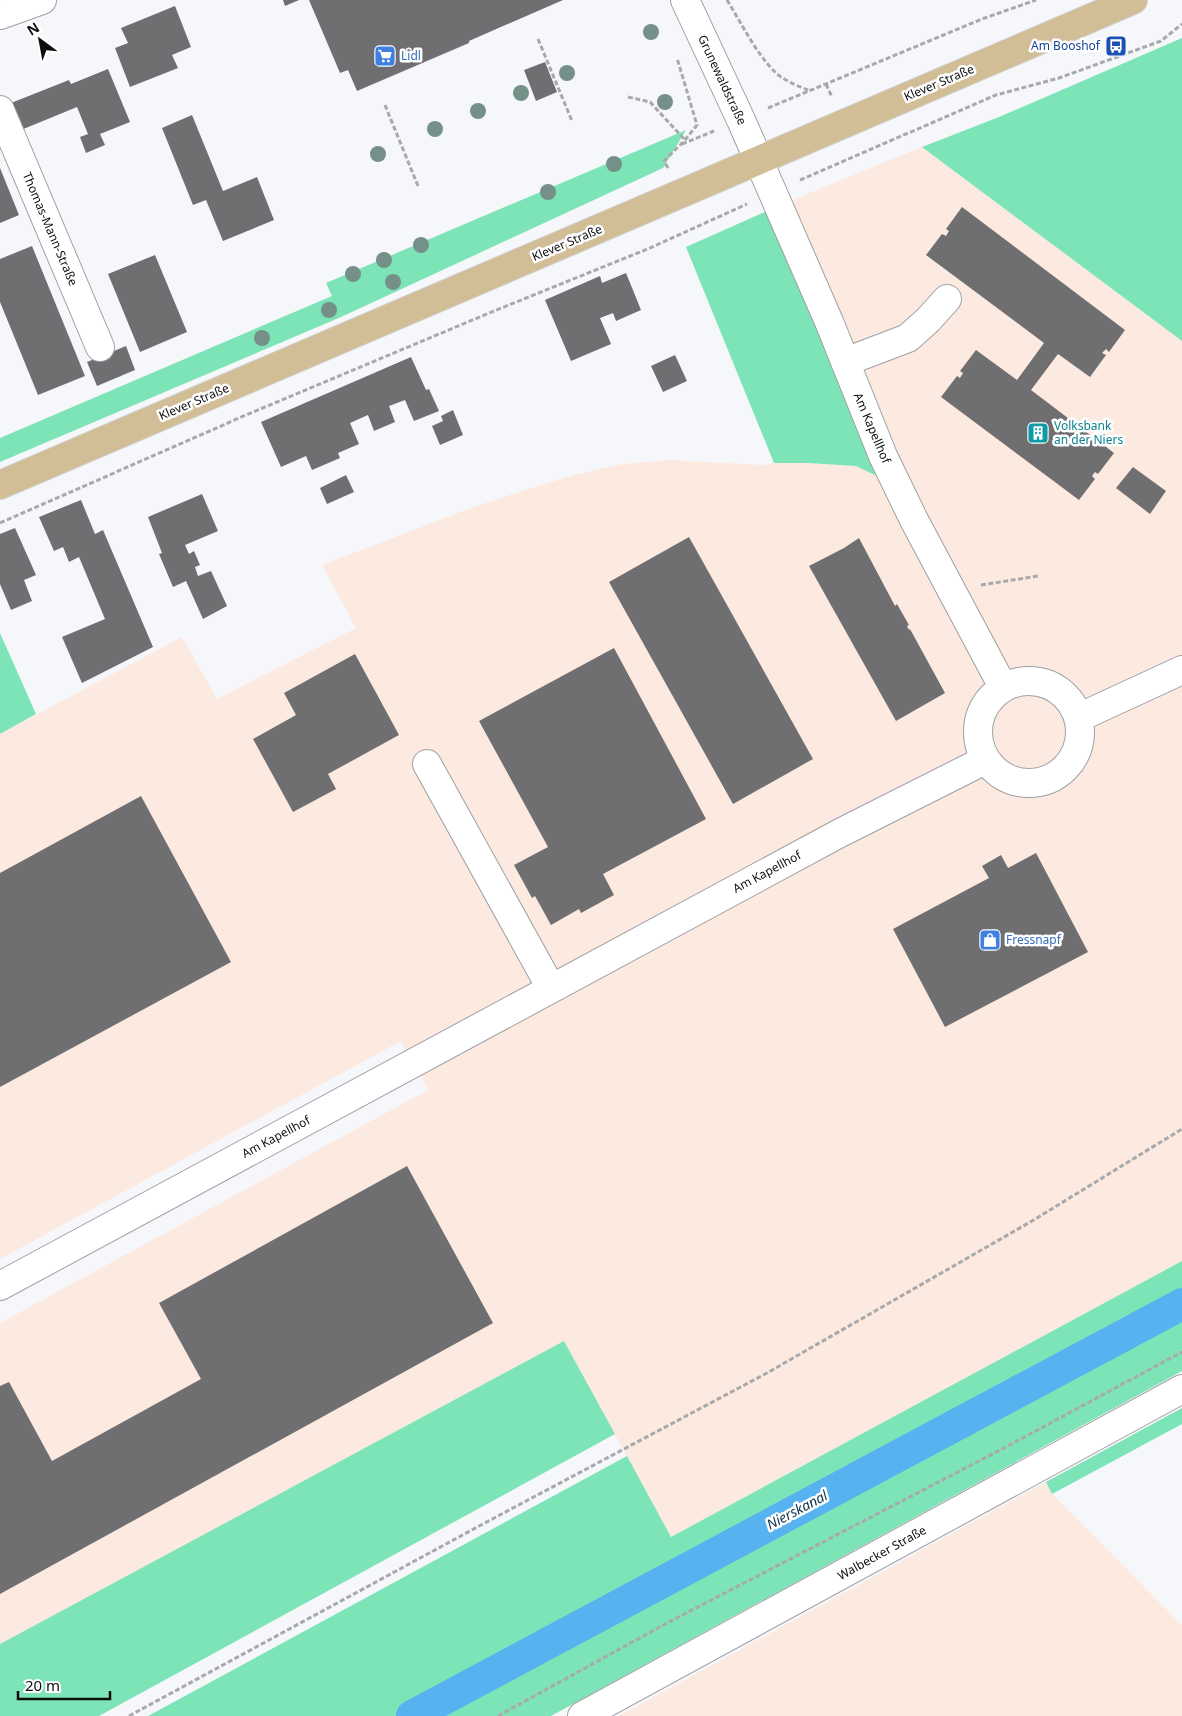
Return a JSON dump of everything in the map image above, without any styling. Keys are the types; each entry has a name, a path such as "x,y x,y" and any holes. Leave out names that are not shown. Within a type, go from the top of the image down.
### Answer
{"main road":[{"name":"Klever Straße","path":"0,485 1133,0"}],"street":[{"path":"0,15 42,0"},
{"name":"Grunewaldstraße","path":"685,0 758,161"},
{"name":"Thomas-Mann-Straße","path":"0,110 100,347"},
{"name":"Am Kapellhof","path":"758,161 845,362 883,456 1003,688"},
{"path":"845,362 908,338 947,299"},
{"path":"1078,718 1182,670"},
{"path":"1021,681 1040,682 1057,689 1070,702 1078,718 1080,737 1075,754 1065,769 1049,779 1032,783 1014,781 998,773 985,760 978,740 979,720 988,701 1003,688 1021,681"},
{"name":"Am Kapellhof","path":"0,1286 840,833 985,760"},
{"path":"427,764 552,988"},
{"name":"Walbecker Straße","path":"582,1716 1182,1389"}],"path":[{"path":"727,0 759,51 777,73 791,83 808,90 982,19 1036,0"},
{"path":"0,523 246,415 650,248 857,154 996,95 1059,78 1161,41 1182,24"},
{"path":"538,40 572,121"},
{"path":"677,58 697,125 682,144"},
{"path":"628,98 650,102 685,140"},
{"path":"385,105 418,186"},
{"path":"951,590 1038,576"},
{"path":"129,1716 464,1534 767,1373 1032,1222 1182,1129"},
{"path":"498,1716 667,1623 1004,1448 1182,1352"}],"shaded area":[{"path":"922,147 1182,341 1182,1261 671,1537 564,1341 0,1644 0,1323 428,1090 401,1041 0,1259 0,734 182,637 217,699 356,628 322,565 471,508 578,474 623,464 668,460 763,465 774,463 808,463 856,466 897,485 778,206"},
{"path":"1046,1482 1052,1494 1182,1625 1182,1716 619,1716"}],"green space":[{"path":"1182,38 1182,341 922,147 999,117"},
{"path":"686,130 663,168 341,317 0,462 0,438 332,296 326,283"},
{"path":"778,206 898,486 856,466 774,463 686,247"},
{"path":"0,633 36,714 0,734"},
{"path":"1182,1261 1182,1371 551,1716 148,1716 627,1456 671,1537"},
{"path":"564,1341 615,1434 99,1716 0,1716 0,1644"},
{"path":"1182,1408 1182,1424 1052,1494 1046,1482"}],"building":[{"path":"283,0 299,0 285,6"},
{"name":"Lidl","path":"309,0 563,0 357,91 348,70 340,73"},
{"path":"175,6 191,47 172,55 178,68 130,87 115,48 128,43 121,28"},
{"path":"545,62 557,92 536,101 524,70"},
{"path":"108,69 130,122 100,134 105,145 86,153 80,137 88,134 77,107 21,130 11,103 69,80 71,84"},
{"path":"192,115 223,191 257,177 274,220 223,241 206,200 193,205 162,128"},
{"path":"0,168 19,215 0,223"},
{"path":"962,207 1125,330 1109,352 1106,349 1102,353 1106,355 1090,377 1058,354 1031,390 1114,453 1098,474 1095,472 1092,476 1095,479 1079,500 941,397 957,376 960,378 963,373 960,371 976,350 1017,380 1044,343 926,255 942,234 946,236 949,231 946,229"},
{"path":"32,246 85,376 38,395 0,302 0,259"},
{"path":"155,255 187,332 140,352 108,274"},
{"path":"626,273 641,310 616,321 613,313 600,318 611,344 571,361 545,300 600,276 602,283"},
{"path":"126,346 135,370 97,386 87,362"},
{"path":"675,355 687,381 663,392 651,366"},
{"path":"411,357 426,390 429,389 439,411 414,421 405,400 389,406 395,422 374,431 368,415 350,423 359,444 338,453 340,458 312,470 306,456 281,467 261,422"},
{"path":"453,410 463,435 440,445 432,426 443,421 441,416"},
{"path":"1133,467 1166,491 1150,514 1116,488"},
{"path":"346,475 354,492 327,504 320,488"},
{"path":"202,494 218,531 185,545 189,554 194,551 200,565 195,567 198,576 211,571 227,606 203,619 186,581 173,587 159,554 162,553 148,517"},
{"path":"81,500 95,534 103,530 153,647 82,683 62,637 105,619 79,557 69,562 63,547 54,551 39,517"},
{"path":"15,528 36,575 24,580 32,601 11,610 0,584 0,534"},
{"path":"689,537 813,759 733,804 609,582"},
{"path":"859,538 895,606 897,604 909,625 907,626 909,630 945,693 896,721 809,566"},
{"path":"614,648 706,819 603,874 614,895 581,913 579,909 551,925 535,896 532,898 514,865 548,847 479,721"},
{"path":"355,654 399,735 328,774 336,789 293,812 253,739 296,715 284,693"},
{"path":"141,796 231,962 0,1087 0,873"},
{"name":"Fressnapf","path":"1036,853 1088,952 945,1027 893,929 989,878 982,866 1001,855 1008,868"},
{"path":"407,1166 493,1323 0,1594 0,1386 9,1382 52,1461 201,1379 159,1303"}],"waterway":[{"name":"Nierskanal","path":"412,1716 1182,1304"}],"place":[{"name":"Am Booshof","path":"1116,46"},
{"name":"Lidl","path":"385,56"},
{"name":"Volksbank an der Niers","path":"1038,433"},
{"name":"Fressnapf","path":"990,940"}]}
